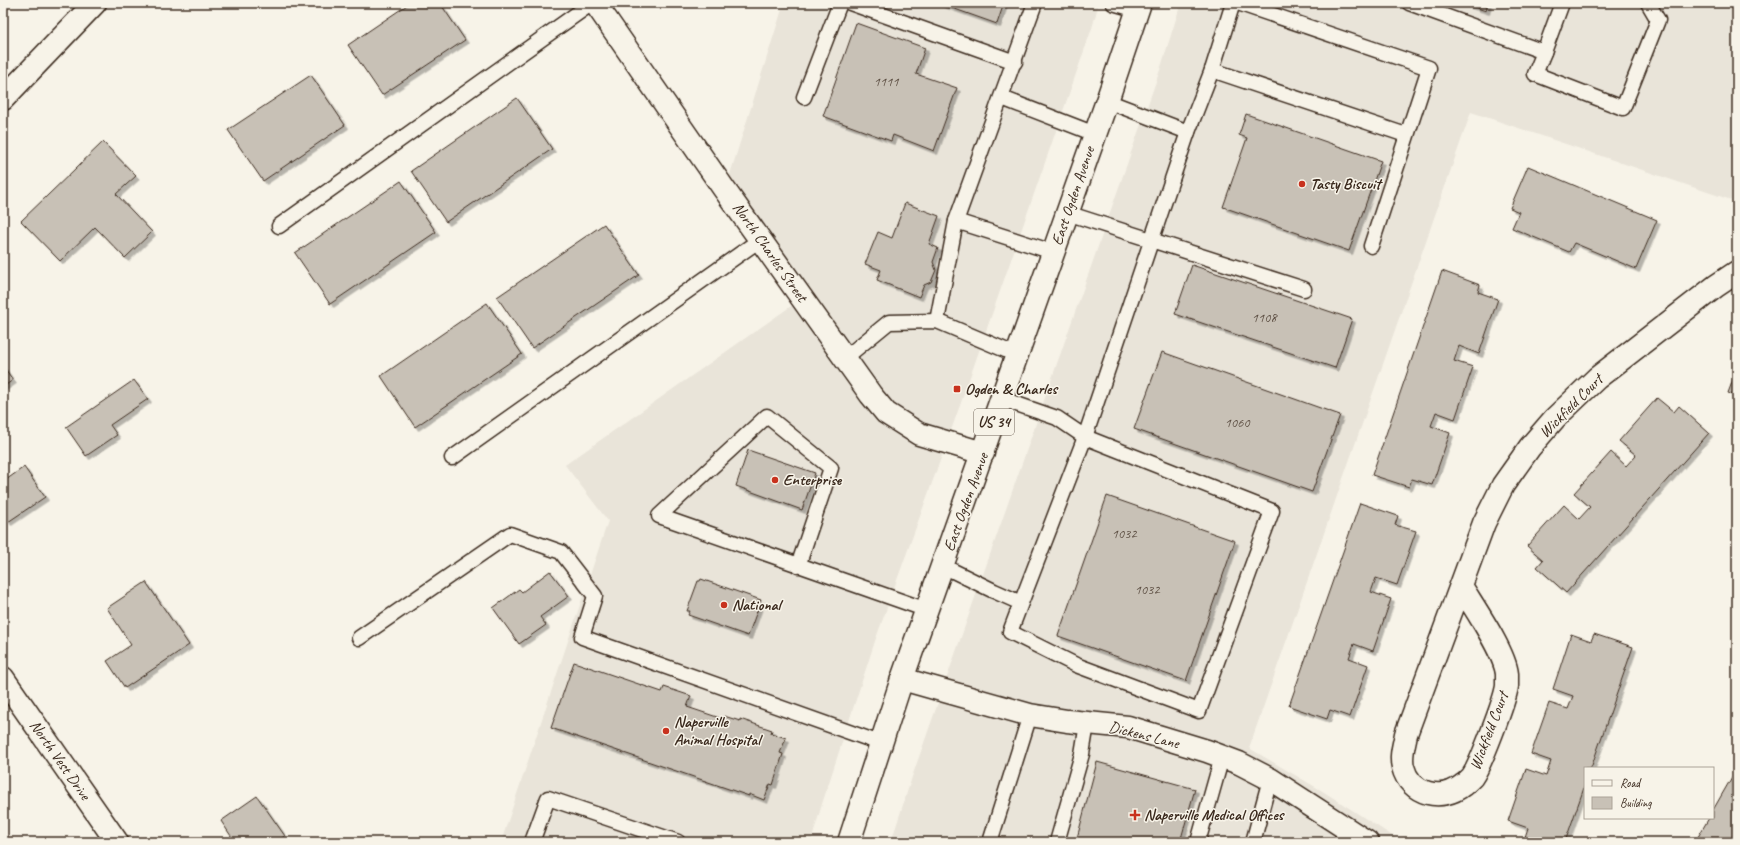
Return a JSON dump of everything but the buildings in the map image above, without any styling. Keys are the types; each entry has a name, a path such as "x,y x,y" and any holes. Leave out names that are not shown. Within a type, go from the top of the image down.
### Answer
{"street":[{"path":"3,99 95,3"},
{"name":"North Charles Street","path":"595,3 724,189 886,413 919,434 983,453"},
{"name":"East Ogden Avenue","path":"849,842 902,679 1107,101 1138,7"},
{"name":"Wickfield Court","path":"1461,586 1496,646 1505,665 1507,686 1493,727 1472,776 1454,791 1436,795 1423,791 1412,784 1406,777 1402,754 1406,734 1484,524 1503,485 1530,447 1555,418 1597,378 1716,286 1737,272"},
{"name":"North Vest Drive","path":"3,678 117,842"},
{"name":"Dickens Lane","path":"902,679 1030,715 1087,724 1109,724 1128,728 1222,757 1238,763 1270,780 1343,835 1367,842"}],"lane":[{"path":"279,226 592,3"},
{"path":"804,97 840,3"},
{"path":"850,3 1015,62"},
{"path":"937,321 956,221 1002,98 1035,3"},
{"path":"1113,3 1138,7"},
{"path":"1002,399 1058,418 1085,436 1272,511 1199,711 1076,666 1010,632 1085,436 1188,132 1212,70 1233,3"},
{"path":"1238,3 1429,68 1370,246"},
{"path":"1409,3 1544,52"},
{"path":"1562,3 1535,74 1623,108 1658,20 1648,3"},
{"path":"1212,70 1406,134"},
{"path":"1002,98 1095,134"},
{"path":"1107,101 1188,132"},
{"path":"1067,213 1124,230 1151,241 1304,289"},
{"path":"956,221 1053,252"},
{"path":"452,458 761,239"},
{"path":"845,358 889,322 937,321 1017,355"},
{"path":"798,566 831,468 767,416 659,516 798,566 927,610"},
{"path":"359,638 510,534 561,552 595,596 582,637 880,743"},
{"path":"943,566 1021,603"},
{"path":"990,842 1030,715"},
{"path":"1057,842 1082,754 1087,724"},
{"path":"1198,842 1222,757"},
{"path":"1253,842 1270,780"},
{"path":"532,842 548,798 678,842"}],"shaded area":[{"path":"784,3 1099,3 1092,28 963,397 875,641 811,842 501,842 608,521 565,465 804,297 726,187"},
{"path":"1181,3 1737,3 1737,202 1471,112 1249,748 1324,792 1402,842 891,842 912,777 1160,70"}],"place":[{"name":"Tasty Biscuit","path":"1302,184"},
{"name":"Ogden & Charles","path":"957,389"},
{"name":"Enterprise","path":"775,480"},
{"name":"National","path":"724,605"},
{"name":"Naperville Animal Hospital","path":"666,731"},
{"name":"Naperville Medical Offices","path":"1135,815"}]}
